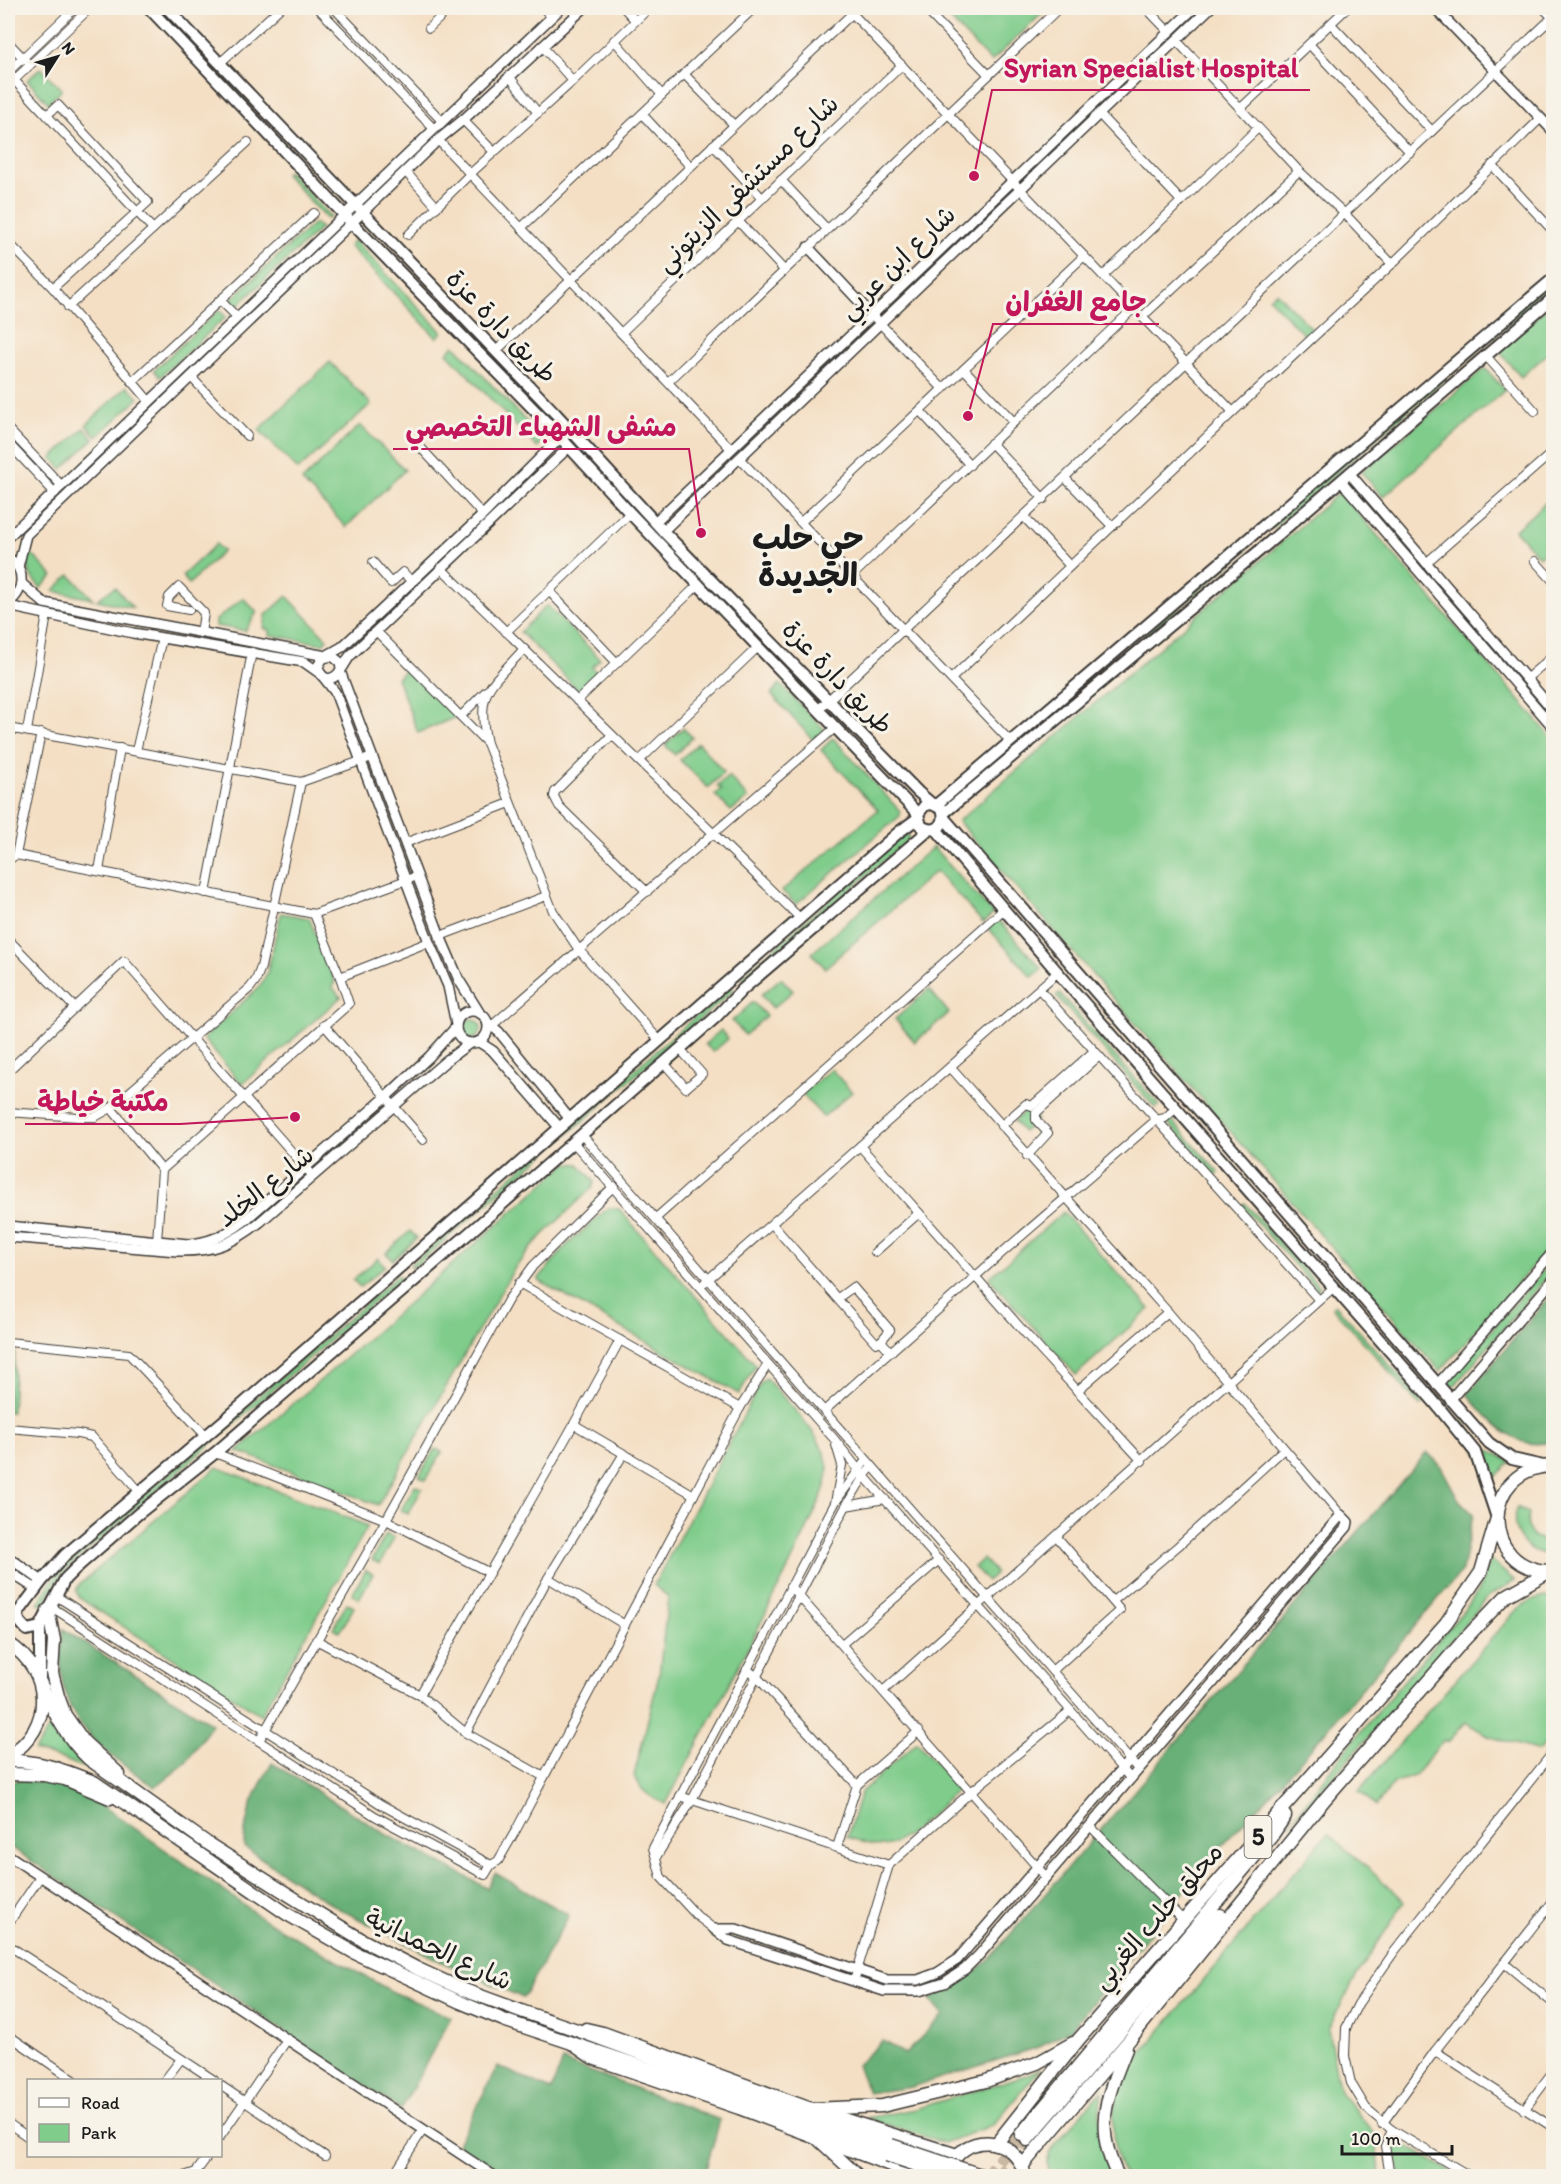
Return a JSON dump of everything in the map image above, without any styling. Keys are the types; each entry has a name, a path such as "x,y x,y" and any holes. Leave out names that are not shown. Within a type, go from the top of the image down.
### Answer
{"main road":[{"path":"149,8 836,727 918,816 921,826 932,830 1334,1287 1475,1452 1497,1518 1501,1538 1512,1556 1530,1567 1552,1571"},
{"name":"طريق دارة عزة","path":"167,8 556,414 659,526 828,700 939,810 1489,1443 1512,1459 1550,1465"},
{"path":"939,810 1010,741 1554,278"},
{"path":"939,810 1265,546 1554,297"},
{"path":"1518,309 1528,320"},
{"path":"548,424 556,414"},
{"path":"1255,534 1265,546"},
{"path":"8,1618 18,1613 65,1555 206,1436 558,1127 918,816 925,806 939,810"},
{"path":"8,1756 19,1749 31,1735 39,1718 42,1700 40,1627 65,1579 138,1514 215,1453 578,1139 716,1017 743,989 932,830 942,825 939,810"},
{"path":"732,976 743,989"},
{"path":"400,1266 413,1282"},
{"name":"محلق حلب الغربي","path":"996,2144 1079,2039 1446,1623 1481,1572 1497,1518 1500,1499 1510,1483 1525,1472 1550,1465"},
{"path":"128,1501 138,1514"},
{"name":"محلق حلب الغربي","path":"1024,2171 1325,1799 1464,1640 1506,1596 1552,1571"},
{"path":"49,1608 54,1640 52,1672 65,1715 84,1742 116,1768 130,1790"},
{"path":"18,1613 19,1621 27,1630 40,1627"},
{"name":"شارع الحمدانية","path":"8,1642 20,1651 32,1665 57,1719 76,1747 130,1790 207,1843 364,1941 464,1990 574,2029 889,2150"},
{"name":"شارع الحمدانية","path":"8,1761 24,1760 62,1769 94,1782 287,1914 354,1953 460,2002 506,2021 889,2150"},
{"path":"8,1774 44,1775 65,1779 99,1795 123,1802"},
{"path":"1307,1782 1271,1837 1024,2137 1280,1846 1325,1799"},
{"path":"574,2029 603,2033 811,2109 957,2155"},
{"path":"1119,2176 1106,2142 1104,2117 1108,2092 1131,2038"},
{"path":"811,2109 882,2106 986,2081 1037,2062 1079,2039"},
{"path":"568,2041 593,2058 739,2108 919,2176"},
{"path":"818,2139 858,2176"},
{"path":"889,2150 948,2176 950,2164 957,2155 975,2144 996,2144 1012,2152 1024,2171"},
{"path":"889,2150 984,2176"}],"street":[{"path":"8,72 75,8"},
{"path":"8,86 90,8"},
{"path":"220,63 280,8"},
{"path":"318,8 434,129"},
{"path":"334,8 442,121"},
{"path":"429,28 450,8"},
{"path":"543,8 552,16"},
{"path":"358,209 442,121 561,8"},
{"path":"8,537 237,317 358,209 463,120 584,8"},
{"path":"624,8 635,20"},
{"path":"408,236 470,174 573,81 649,8"},
{"path":"521,228 754,8"},
{"path":"924,8 989,75"},
{"path":"668,382 1059,8"},
{"path":"1146,8 1169,32"},
{"name":"شارع ابن عربي","path":"659,526 731,449 1194,8"},
{"path":"659,526 739,458 1210,8"},
{"path":"1240,109 1347,8"},
{"path":"1435,8 1554,132"},
{"path":"819,709 1553,17 1543,8"},
{"path":"496,351 734,125 852,9 902,65 1233,412"},
{"path":"333,24 341,15"},
{"path":"1331,24 1432,131"},
{"path":"614,40 662,95"},
{"path":"1176,40 1299,171 1345,214 1392,264"},
{"path":"8,42 30,65"},
{"path":"1309,44 1410,152"},
{"path":"542,46 573,81"},
{"name":"شارع مستشفى الزيتوني","path":"621,333 902,65"},
{"path":"684,74 734,125"},
{"path":"509,76 538,113"},
{"path":"14,80 153,229"},
{"path":"47,115 58,105 148,202 53,288"},
{"path":"642,114 690,166"},
{"path":"1099,114 1181,201"},
{"path":"951,679 1392,264 1541,118"},
{"path":"463,120 494,152"},
{"path":"1103,276 1258,128"},
{"path":"438,140 731,449"},
{"path":"68,307 248,142"},
{"path":"713,145 762,198"},
{"path":"1492,165 1554,232"},
{"path":"405,171 437,207"},
{"path":"1142,317 1299,171"},
{"path":"781,180 827,229"},
{"path":"132,382 314,213"},
{"path":"348,218 190,377 26,535 18,567 22,584 44,603 336,658 417,876 459,980 489,1026 569,1118"},
{"path":"738,221 784,270"},
{"path":"8,242 53,288 149,401"},
{"path":"808,247 943,389"},
{"path":"801,522 1084,256"},
{"path":"220,300 237,317"},
{"path":"852,576 1134,308"},
{"path":"1486,356 1535,411"},
{"path":"964,369 1014,422"},
{"path":"190,377 247,435"},
{"path":"920,411 970,465"},
{"path":"8,429 58,489"},
{"path":"558,1127 493,1051 460,1038 448,986 405,880 335,692 321,674 318,666 322,658 342,646 483,515 561,437"},
{"path":"8,443 58,489"},
{"path":"991,444 1044,499"},
{"path":"8,605 162,638 304,662 324,677 334,678 350,656 569,447"},
{"path":"422,449 483,515"},
{"path":"1418,570 1554,451"},
{"path":"739,458 1010,741"},
{"path":"1345,477 1426,563 1554,711"},
{"path":"1345,477 1418,570 1554,728"},
{"path":"1065,478 1112,526"},
{"path":"506,632 630,513"},
{"path":"1024,517 1070,566"},
{"path":"8,558 18,567"},
{"path":"1535,561 1554,582"},
{"path":"373,562 391,583 403,572 411,581"},
{"path":"441,568 800,918"},
{"path":"8,605 15,598 22,584"},
{"path":"577,701 699,584"},
{"path":"189,610 167,606 169,597 179,587 204,613 201,633"},
{"path":"549,591 617,663"},
{"path":"27,731 47,615"},
{"path":"174,640 176,628"},
{"path":"376,632 487,743"},
{"path":"136,752 162,638"},
{"path":"639,761 758,647"},
{"path":"460,716 524,649"},
{"path":"207,893 252,652"},
{"path":"1517,686 1554,656"},
{"path":"487,690 482,714 487,743 546,896 564,930 579,950 659,1040"},
{"path":"474,1042 483,1039 489,1026 836,727"},
{"path":"8,728 301,782 372,757"},
{"path":"16,855 41,734"},
{"path":"612,735 555,792 554,796 559,806 647,892"},
{"path":"99,871 120,748"},
{"path":"8,1112 78,1118 95,1116 111,1108 192,1039 256,980 261,967 301,782"},
{"path":"405,843 510,803"},
{"path":"8,860 16,855 314,914 417,876"},
{"path":"440,936 546,896"},
{"path":"656,1218 1003,910"},
{"path":"162,1170 349,1004 314,914"},
{"path":"8,939 75,1008"},
{"path":"340,977 429,942"},
{"path":"8,1071 124,961 313,1176"},
{"path":"701,1286 1058,972"},
{"path":"1039,989 1319,1300"},
{"path":"8,1226 197,1244 220,1238 243,1222 386,1097 429,1057 464,1012 479,1012"},
{"path":"324,1025 423,1140"},
{"name":"شارع الخلد","path":"8,1237 177,1251 221,1247 241,1236 447,1060 474,1042"},
{"path":"664,1063 687,1088 702,1074 680,1049"},
{"path":"1001,1126 1026,1104 1032,1106 1097,1054"},
{"path":"1027,1156 1048,1133 1036,1120 1036,1113 1097,1054"},
{"path":"866,1460 836,1503 790,1586 653,1848 661,1877 698,1916 728,1940 884,1991 919,1991 944,1983 965,1969 979,1955 1347,1527 1348,1522 1167,1312 950,1067"},
{"path":"111,1108 162,1170 157,1241"},
{"path":"824,1411 1156,1120 1165,1118 1176,1108"},
{"path":"578,1139 656,1218 1138,1769"},
{"path":"578,1139 614,1186 864,1476 1131,1779"},
{"path":"860,1146 1142,1461"},
{"path":"259,1741 519,1283 533,1266 614,1186"},
{"path":"875,1251 919,1213"},
{"path":"772,1224 876,1343 881,1341 890,1330 852,1287 838,1298"},
{"path":"1437,1385 1554,1251"},
{"path":"1450,1400 1554,1279"},
{"path":"519,1283 740,1408"},
{"path":"883,1691 1334,1287"},
{"path":"1077,1391 1167,1312"},
{"path":"420,1695 488,1572 575,1425 620,1340"},
{"path":"881,1341 891,1352"},
{"path":"8,1342 129,1354 206,1436"},
{"path":"49,1608 375,1815 485,1875 491,1865 498,1861 740,1408 768,1364"},
{"path":"575,1425 694,1496"},
{"path":"8,1428 92,1437 139,1491"},
{"path":"835,1440 842,1465 836,1503"},
{"path":"1113,1601 1178,1546 1284,1449"},
{"path":"215,1453 386,1520 488,1572"},
{"path":"466,1733 548,1578 623,1455"},
{"path":"656,1857 692,1800 846,1506 872,1467"},
{"path":"846,1506 885,1498"},
{"path":"714,1929 736,1929 887,1980 918,1980 937,1973 957,1960 1341,1515"},
{"path":"1052,1671 1120,1610 1057,1537"},
{"path":"8,1557 39,1585"},
{"path":"842,1644 939,1560"},
{"path":"8,1571 39,1585"},
{"path":"548,1578 625,1625"},
{"path":"790,1586 1046,1877"},
{"path":"56,1596 382,1805 491,1865"},
{"path":"316,1640 420,1695 466,1733 544,1777"},
{"path":"747,1669 857,1785"},
{"path":"854,1981 889,1865 972,1791 1070,1711"},
{"path":"837,1847 857,1785 919,1731"},
{"path":"1470,2176 1382,2124 1366,2108 1351,2083 1345,2056 1346,2028 1358,2004 1394,1952 1554,1751"},
{"path":"680,1796 889,1865"},
{"path":"1090,1826 1183,1920"},
{"path":"8,1855 494,2176"},
{"path":"8,1924 40,1877"},
{"path":"1382,2124 1554,1900"},
{"path":"8,1945 212,2079"},
{"path":"1504,1963 1554,2004"},
{"path":"8,2035 73,2079"},
{"path":"222,2134 287,2040"},
{"path":"1436,2051 1554,2128"},
{"path":"166,2079 181,2059"},
{"path":"1524,2110 1554,2070"},
{"path":"222,2086 325,2156"},
{"path":"8,2123 27,2135"},
{"path":"393,2176 423,2130"},
{"path":"1390,2176 1385,2146 1392,2130"},
{"path":"184,2176 197,2174 207,2157"}],"green space":[{"path":"939,8 1048,8 991,62"},
{"path":"41,68 62,90 48,103 27,80"},
{"path":"288,171 331,217 327,219 285,174"},
{"path":"314,223 321,228 235,308 228,302"},
{"path":"354,240 442,332 437,338 349,246"},
{"path":"1553,277 1553,286 1273,528 1269,528 1268,525"},
{"path":"1276,292 1313,330 1306,337 1269,298"},
{"path":"1553,302 1553,349 1521,377 1498,350"},
{"path":"219,310 226,317 160,377 154,370"},
{"path":"454,345 544,440 537,448 447,353"},
{"path":"330,362 371,404 298,470 259,430"},
{"path":"1485,368 1505,390 1383,497 1361,472"},
{"path":"127,386 139,398 97,437 86,425"},
{"path":"360,425 405,470 346,527 302,481"},
{"path":"84,428 94,439 62,469 52,458"},
{"path":"1340,492 1553,739 1553,1244 1440,1371 958,821"},
{"path":"1553,496 1553,545 1539,557 1515,530"},
{"path":"216,544 223,551 189,584 182,576"},
{"path":"1247,546 1247,550 950,806 946,802"},
{"path":"30,552 53,576 41,588 29,572"},
{"path":"70,575 93,599 53,591"},
{"path":"115,587 133,608 97,600"},
{"path":"287,596 327,639 323,644 270,635 270,630 264,629 266,615"},
{"path":"243,598 257,612 245,631 216,626 216,620"},
{"path":"547,605 600,659 592,667 597,673 579,691 520,632"},
{"path":"406,669 410,669 455,713 456,717 418,733 397,678"},
{"path":"780,684 825,730 814,741 771,694"},
{"path":"683,728 692,737 675,755 665,745"},
{"path":"833,738 900,811 900,816 796,904 782,891 878,810 821,750"},
{"path":"698,743 724,772 708,788 680,760"},
{"path":"729,776 748,798 731,811 715,795 721,789 717,786"},
{"path":"905,834 909,839 745,981 741,977"},
{"path":"933,847 993,914 983,923 936,871 825,968 812,953"},
{"path":"281,913 309,918 335,982 332,987 341,997 242,1084 203,1039 260,986 267,973"},
{"path":"998,920 1042,969 1032,977 988,928"},
{"path":"781,978 793,991 773,1008 761,995"},
{"path":"730,986 734,990 413,1268 410,1265"},
{"path":"929,989 949,1013 915,1042 895,1019"},
{"path":"1059,993 1159,1105 1155,1108 1056,996"},
{"path":"753,1002 766,1016 745,1035 732,1021"},
{"path":"471,1019 478,1022 481,1029 478,1036 471,1039 464,1036 461,1029 464,1022"},
{"path":"721,1030 728,1039 713,1052 705,1044"},
{"path":"831,1069 852,1092 823,1117 802,1094"},
{"path":"1027,1109 1037,1120 1023,1132 1014,1121"},
{"path":"1169,1117 1219,1173 1216,1176 1166,1121"},
{"path":"567,1163 579,1164 594,1181 593,1187 536,1242 514,1269 378,1505 237,1451 323,1378"},
{"path":"1245,1203 1320,1287 1317,1290 1242,1206"},
{"path":"611,1208 619,1209 756,1365 739,1394 539,1281 539,1278 568,1244"},
{"path":"1063,1212 1150,1309 1076,1375 989,1278"},
{"path":"410,1231 417,1238 393,1260 386,1253"},
{"path":"378,1258 385,1266 360,1287 353,1280"},
{"path":"1553,1259 1553,1270 1451,1387 1450,1378"},
{"path":"397,1276 400,1276 400,1280 72,1564 61,1576 43,1605 38,1603 57,1573 69,1560"},
{"path":"1553,1293 1553,1441 1539,1444 1527,1443 1515,1439 1494,1424 1467,1394"},
{"path":"1335,1304 1423,1403 1420,1406 1332,1307"},
{"path":"8,1351 15,1351 12,1412 8,1412"},
{"path":"766,1378 812,1431 819,1443 828,1467 826,1484 784,1577 666,1804 639,1786 634,1776 659,1675 668,1597 654,1585 762,1381"},
{"path":"1449,1412 1464,1423 1486,1448 1511,1462 1490,1482 1474,1445"},
{"path":"435,1449 442,1452 426,1480 419,1476"},
{"path":"1427,1452 1440,1465 1459,1500 1473,1514 1462,1571 1282,1782 1226,1841 1071,2029 1036,2048 912,2087 868,2093 857,2065 882,2041 905,2054 943,2015 930,1999 961,1982 989,1959"},
{"path":"217,1467 368,1526 261,1715 85,1602 78,1596 76,1590 80,1584"},
{"path":"415,1485 422,1489 408,1514 401,1510"},
{"path":"1517,1507 1528,1514 1531,1532 1546,1543 1545,1554 1530,1548 1519,1538 1515,1523"},
{"path":"386,1534 394,1538 380,1564 372,1560"},
{"path":"983,1559 996,1573 987,1581 974,1567"},
{"path":"1490,1560 1515,1581 1489,1596 1375,1730 1289,1825 1354,1740 1469,1604 1479,1589"},
{"path":"366,1570 373,1574 359,1599 352,1594"},
{"path":"1545,1597 1553,1598 1554,1733 1539,1751 1488,1736 1466,1722 1448,1742 1444,1740 1414,1776 1394,1783 1376,1806 1359,1791 1518,1608 1530,1601"},
{"path":"347,1603 354,1607 340,1632 333,1628"},
{"path":"63,1629 212,1724 186,1763 155,1787 112,1756 80,1724 69,1705 63,1684 60,1658"},
{"path":"49,1728 67,1750 91,1771 34,1751"},
{"path":"917,1742 959,1788 926,1820 897,1842 878,1846 847,1837 861,1792"},
{"path":"272,1763 387,1835 487,1888 495,1873 569,1915 523,1998 440,1961 334,1906 244,1847 246,1824 252,1803"},
{"path":"19,1780 55,1785 90,1797 268,1922 391,1991 451,2017 401,2110 8,1845 8,1782"},
{"path":"1328,1833 1405,1901 1357,1975 1328,2029 1340,2092 1374,2133 1381,2176 1125,2176 1116,2156 1113,2122 1116,2099 1125,2076 1133,2063"},
{"path":"563,2061 720,2120 704,2176 504,2176 457,2144 498,2066 551,2090"},
{"path":"1041,2068 993,2125 944,2143 866,2118 915,2109 1026,2075"},
{"path":"1102,2090 1101,2144 1112,2176 1051,2176 1047,2164 1050,2151"},
{"path":"1393,2138 1458,2176 1400,2176"}],"tunnel":[{"path":"987,2176 1021,2134"},
{"path":"998,2176 1027,2140"}],"place":[{"name":"Syrian Specialist Hospital","path":"974,176"},
{"name":"جامع الغفران","path":"968,416"},
{"name":"مشفى الشهباء التخصصي","path":"701,533"},
{"name":"مكتبة خياطة","path":"295,1117"}],"district":[{"name":"حي حلب الجديدة","path":"808,556"}]}
